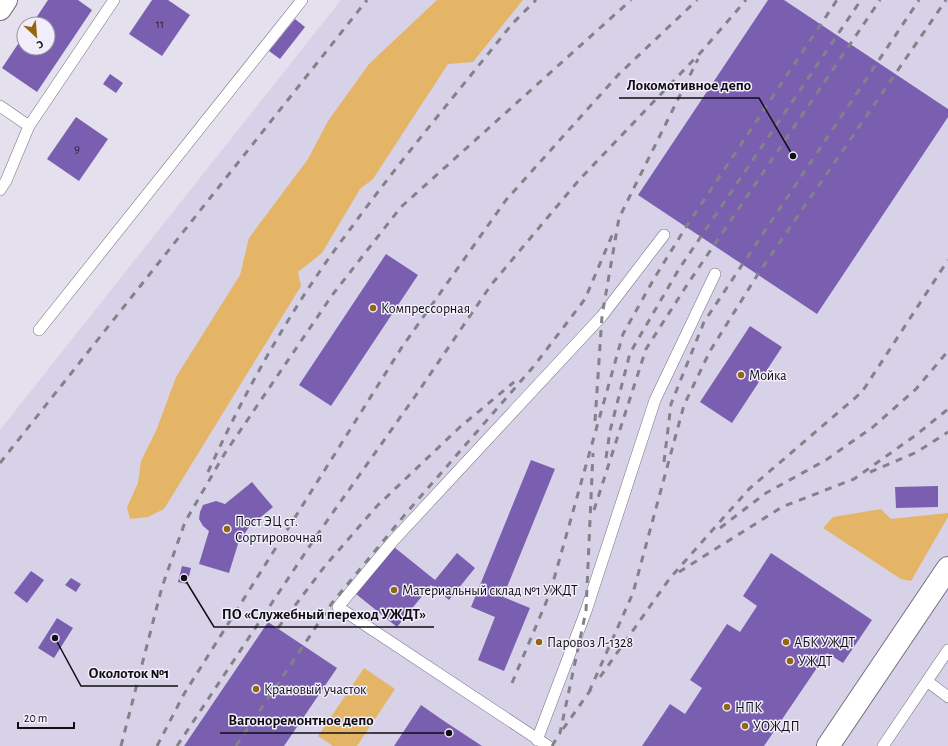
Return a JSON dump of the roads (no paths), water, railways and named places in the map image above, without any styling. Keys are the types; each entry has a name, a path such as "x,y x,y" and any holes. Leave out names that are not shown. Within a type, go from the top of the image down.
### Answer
{"street":[{"path":"0,9 6,0"},
{"path":"828,746 948,568"}],"lane":[{"path":"0,190 6,181 29,126 114,0"},
{"path":"39,330 302,0"},
{"path":"0,106 29,126"},
{"path":"548,746 338,607 393,541 602,316 664,235"},
{"path":"537,740 586,611 656,400 715,274"},
{"path":"883,746 948,650"},
{"path":"927,681 948,697"}],"railway":[{"path":"0,463 367,0"},
{"path":"208,472 255,377 291,316 330,257 370,202 430,125 512,24 536,0"},
{"path":"121,746 162,587 185,522 225,453 333,294 401,207 631,0"},
{"path":"157,746 184,694 402,347 506,200 619,74 697,0"},
{"path":"177,746 317,535 416,395 491,285 579,180 702,51 746,0"},
{"path":"512,683 550,593 623,334 655,277 686,227 837,0"},
{"path":"606,458 610,431 630,353 679,269 861,0"},
{"path":"594,510 646,349 687,285 880,0"},
{"path":"664,462 671,404 704,322 919,0"},
{"path":"589,692 633,593 684,405 710,351 758,274 946,0"},
{"path":"595,421 602,316 619,218 698,59"},
{"path":"236,746 332,603 408,511 534,366 585,299 613,233"},
{"path":"600,677 670,578 749,489 862,392 948,260"},
{"path":"720,528 766,493 826,460 873,427 916,389 948,351"},
{"path":"278,628 325,566 377,506 460,427 514,382"},
{"path":"679,572 782,507 854,479 916,435 948,409"},
{"path":"870,472 917,452 948,432"},
{"path":"552,746 560,733 586,611 593,453"},
{"path":"563,729 592,688"}],"place":[{"name":"Локомотивное депо","path":"793,156"},
{"name":"Компрессорная","path":"373,308"},
{"name":"Мойка","path":"741,375"},
{"name":"Пост ЭЦ ст. Сортировочная","path":"227,529"},
{"name":"ПО «Служебный переход УЖДТ»","path":"184,578"},
{"name":"Материальный склад №1 УЖДТ","path":"394,590"},
{"name":"Околоток №1","path":"55,638"},
{"name":"Паровоз Л-1328","path":"539,642"},
{"name":"АБК УЖДТ","path":"786,642"},
{"name":"УЖДТ","path":"790,661"},
{"name":"Крановый участок","path":"256,689"},
{"name":"НПК","path":"727,707"},
{"name":"УОЖДП","path":"745,726"},
{"name":"Вагоноремонтное депо","path":"449,733"}]}
